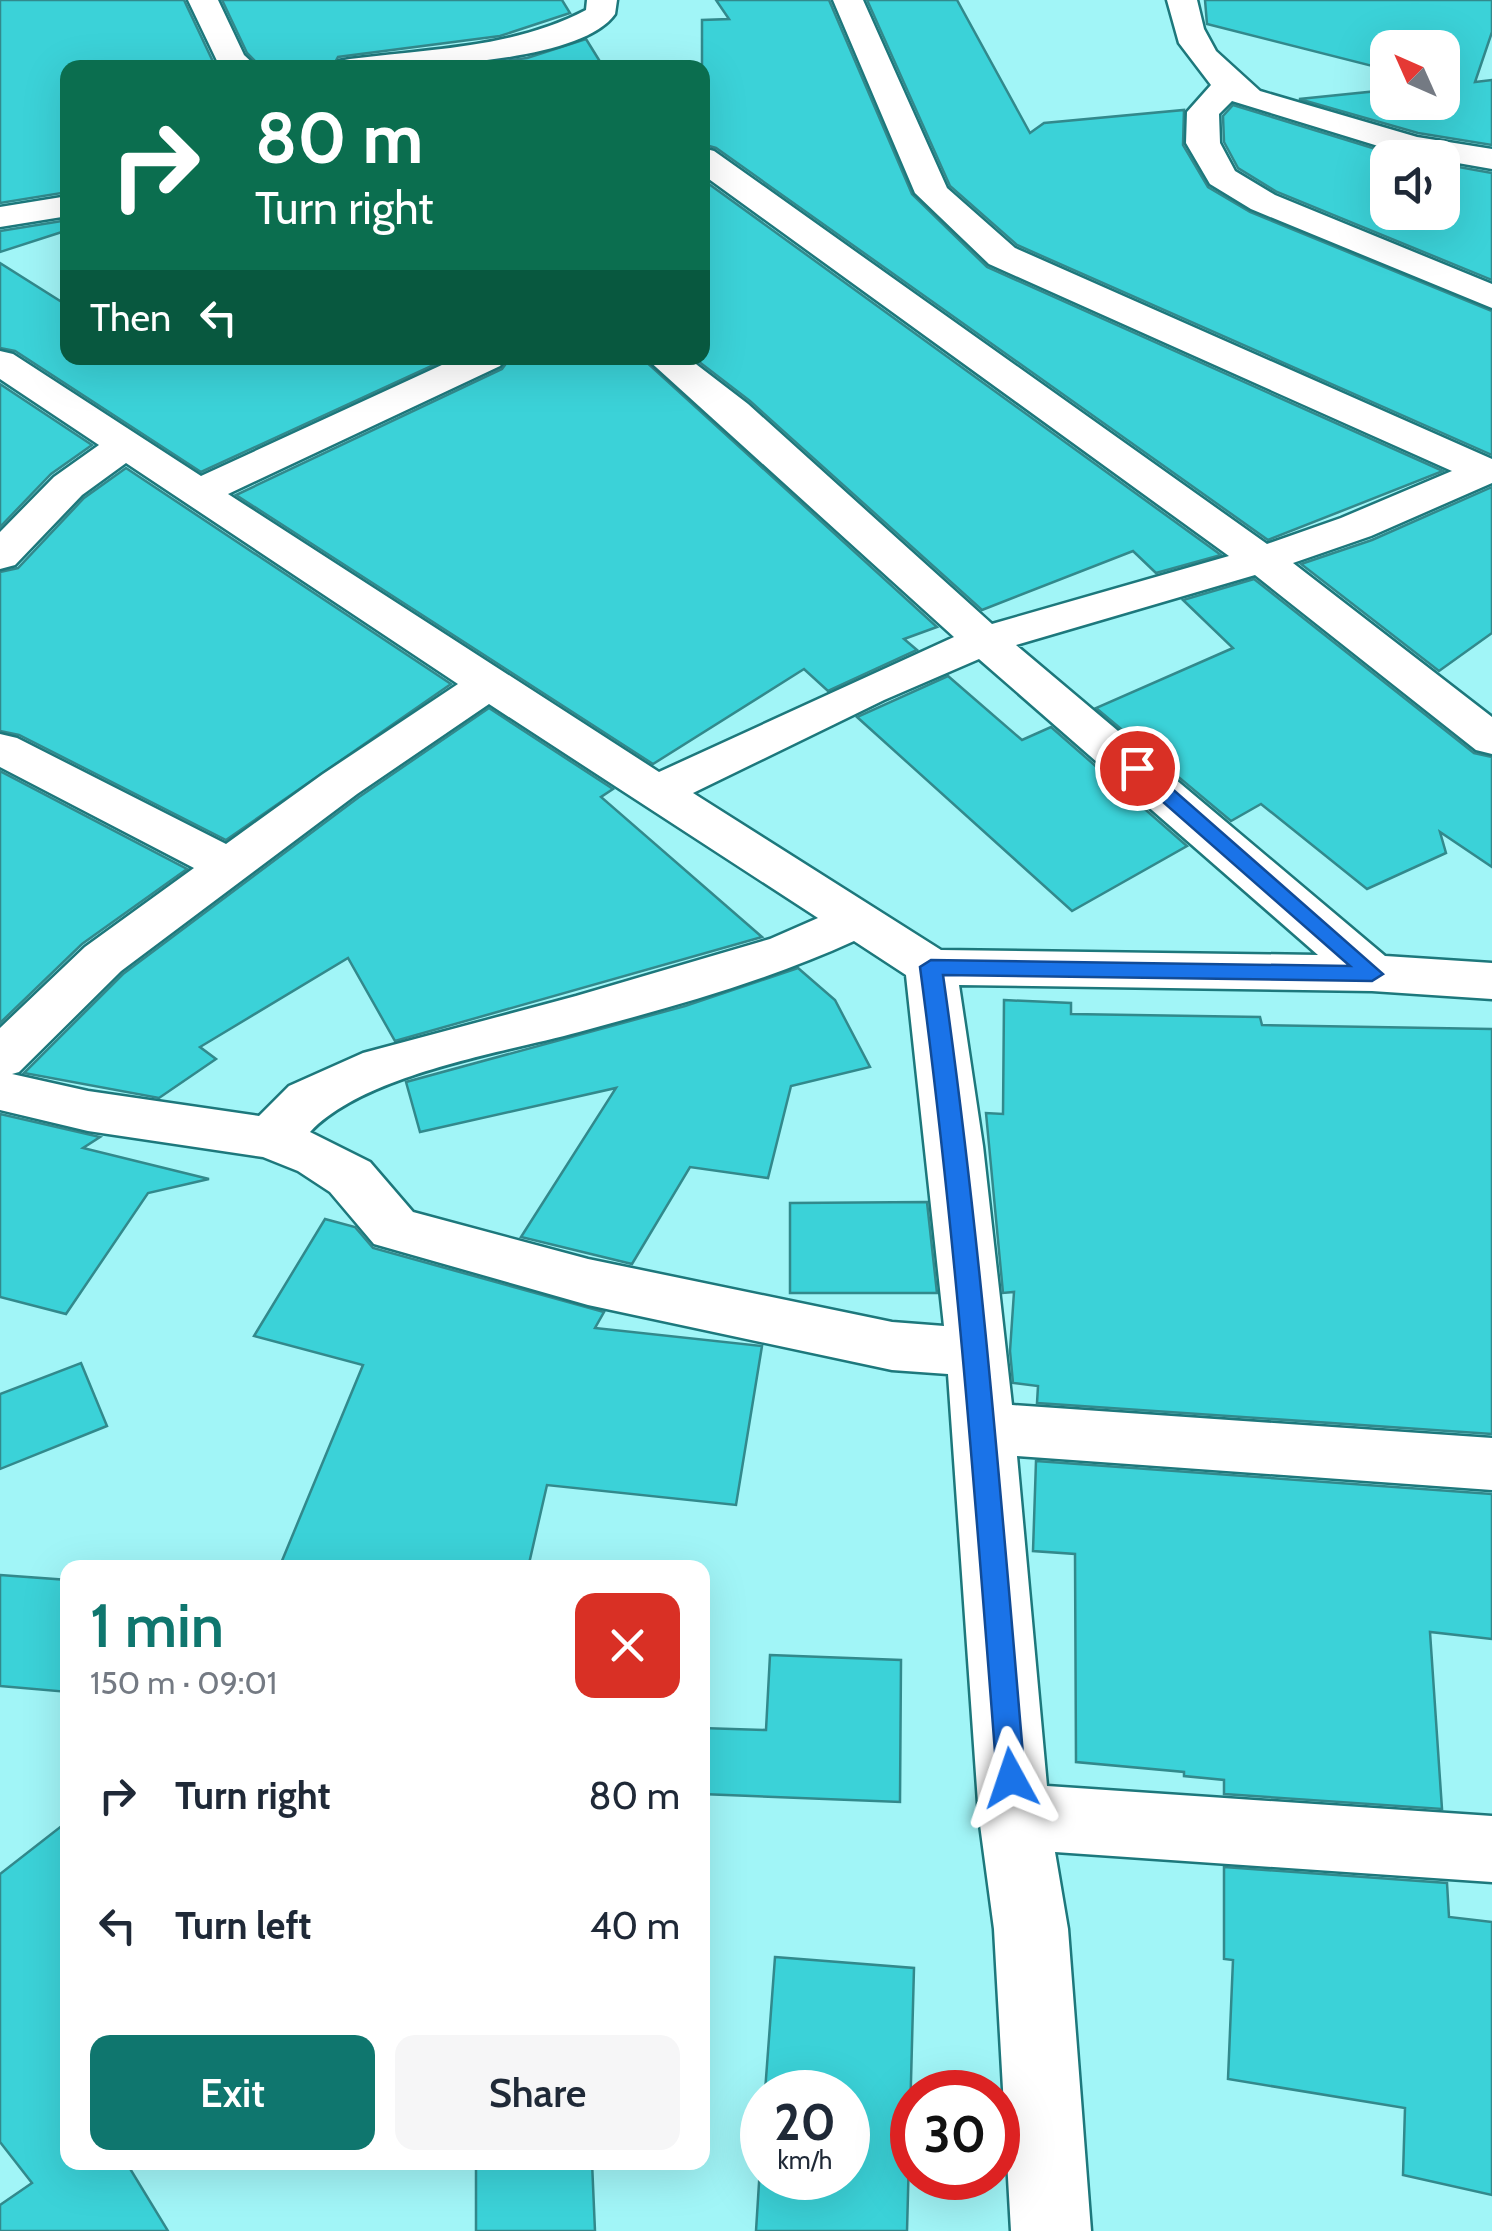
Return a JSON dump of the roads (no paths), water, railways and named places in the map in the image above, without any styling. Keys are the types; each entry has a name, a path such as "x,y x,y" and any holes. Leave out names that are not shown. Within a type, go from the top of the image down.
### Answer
{"street":[{"path":"203,0 231,60"},
{"path":"434,60 559,48 600,14 602,0"},
{"path":"848,0 932,193 1002,256 1490,472"},
{"path":"1182,0 1187,25 1206,59 1228,86 1249,98 1413,146 1492,159"},
{"path":"1228,86 1202,112 1202,143 1222,177 1277,208 1492,297"},
{"path":"710,164 1262,560 1492,740"},
{"path":"0,217 60,207"},
{"path":"0,362 201,491 488,684 931,967 1372,974 1492,981"},
{"path":"201,491 472,365"},
{"path":"673,365 748,424 984,640 1372,974"},
{"path":"0,556 68,486 124,445"},
{"path":"656,792 850,698 984,640 1262,560 1490,472"},
{"path":"0,1058 103,959 488,684"},
{"path":"0,748 230,866"},
{"path":"271,1138 308,1100 382,1066 582,1013 788,950 858,920"},
{"path":"931,967 956,1146 1014,1817 1031,1929 1051,2231"},
{"path":"0,1091 88,1111 271,1138 318,1157 350,1177 394,1229 588,1282 892,1346 976,1352"},
{"path":"981,1428 1492,1464"},
{"path":"1014,1817 1492,1849"}]}
